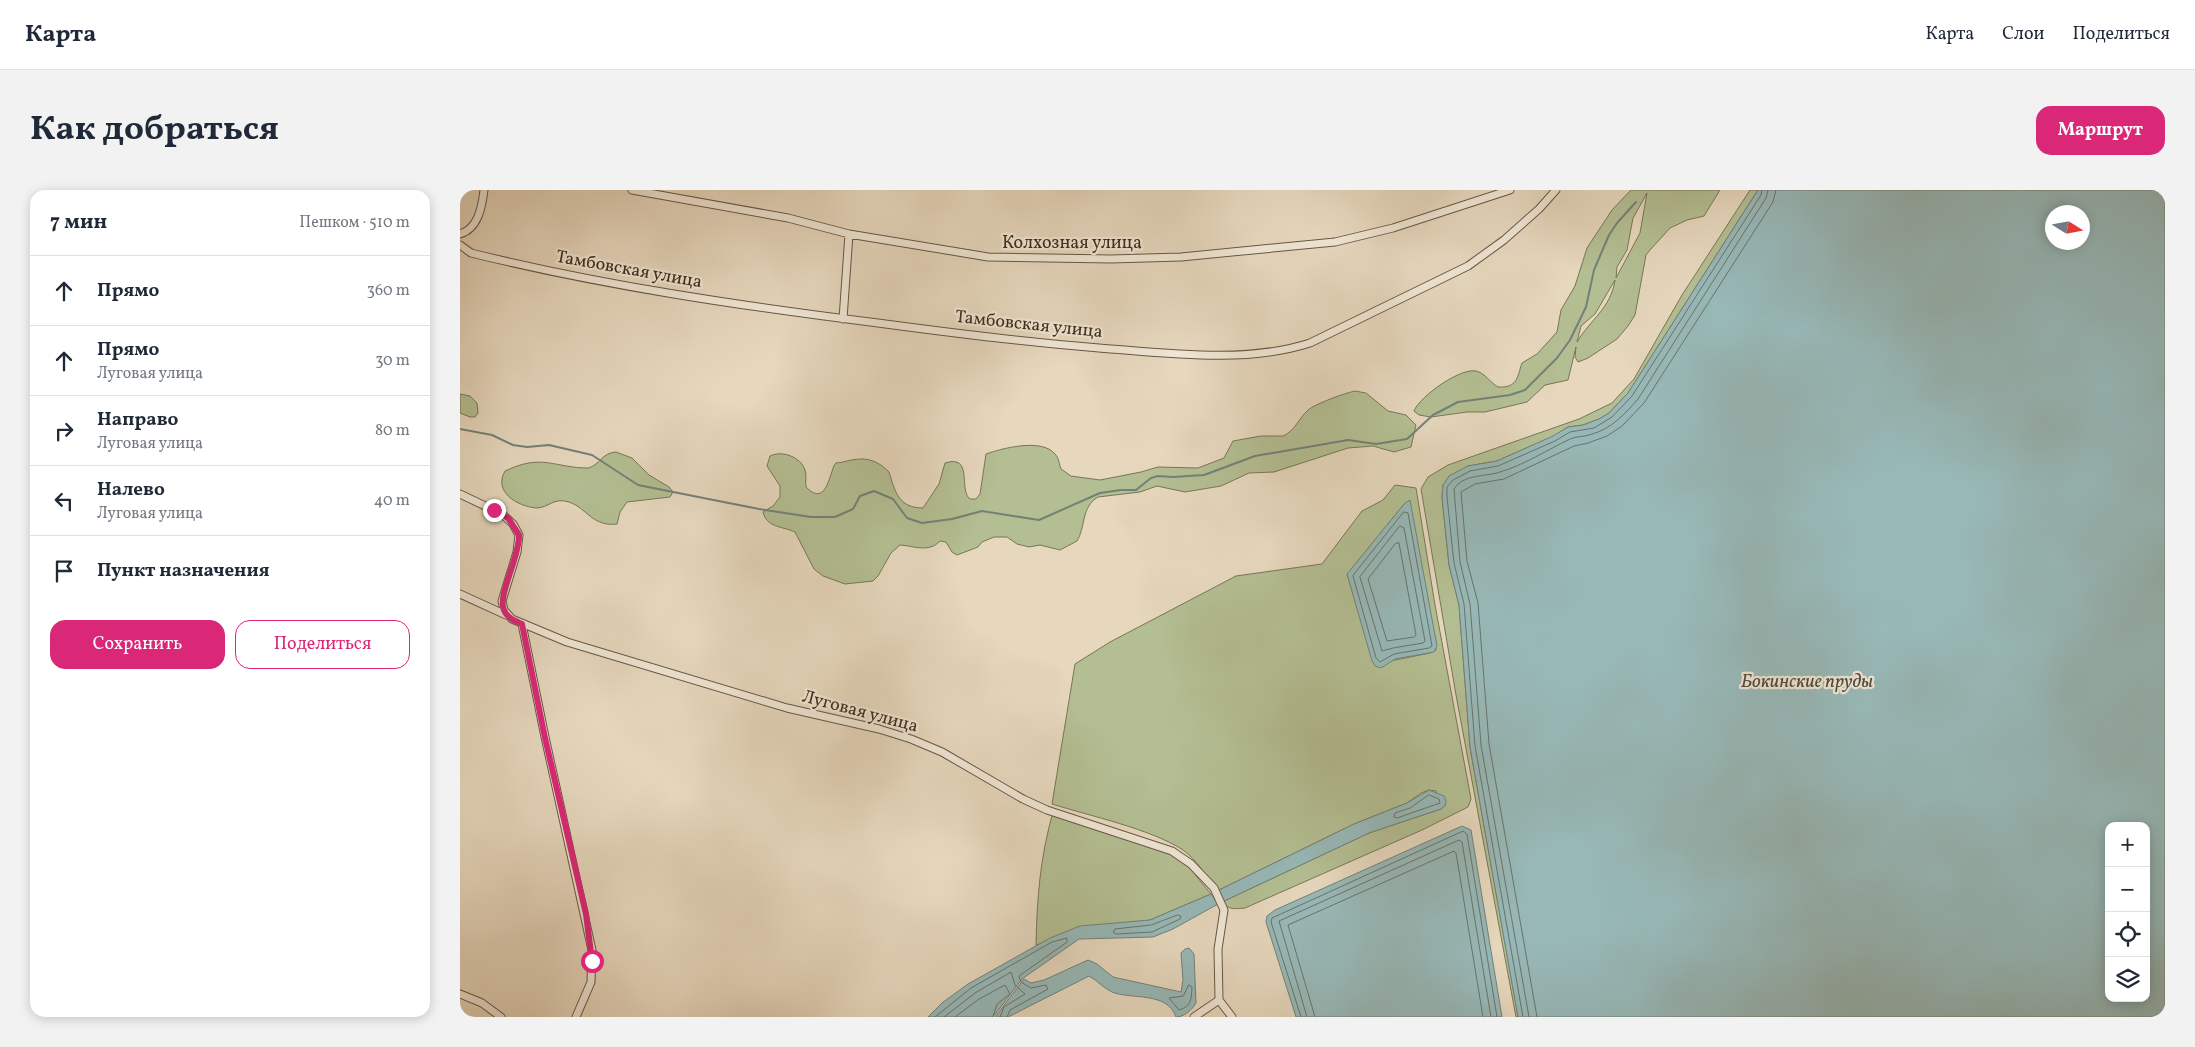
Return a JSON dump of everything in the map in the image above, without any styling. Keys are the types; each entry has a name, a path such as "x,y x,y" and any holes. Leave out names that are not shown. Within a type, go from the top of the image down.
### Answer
{"street":[{"path":"460,234 472,227 477,219 484,190"},
{"name":"Колхозная улица","path":"632,190 788,218 849,234 988,257 1111,259 1181,257 1335,242 1393,228 1510,190"},
{"name":"Тамбовская улица","path":"460,245 471,253 575,277 764,309 1019,341 1118,349 1247,355 1286,350 1310,343 1468,266 1504,240 1556,190"},
{"path":"844,319 849,234"},
{"path":"460,494 502,514 513,524 519,535 518,552 502,601 507,616"},
{"name":"Луговая улица","path":"460,594 522,624 567,642 787,708 879,729 911,739 942,752 1023,799 1047,810 1172,851 1191,864 1214,888 1224,910 1218,949 1219,1000"},
{"path":"522,624 592,950 591,982 576,1017"},
{"path":"460,994 482,1003 501,1017"},
{"path":"1194,1017 1219,1000 1232,1017"}],"green space":[{"path":"1631,190 1720,190 1704,216 1687,220 1670,228 1646,255 1635,315 1617,339 1588,358 1578,362 1575,357 1576,347 1568,380 1545,385 1527,402 1485,412 1467,412 1431,417 1419,415 1414,411 1433,390 1463,373 1479,372 1498,387 1509,386 1516,381 1522,363 1537,354 1557,332 1561,310 1575,286 1587,248 1612,210","holes":["1647,193 1640,233 1616,278 1617,267 1627,250 1633,218","1615,280 1613,290 1605,306 1577,342 1581,326 1595,314"]},
{"path":"1750,190 1758,190 1628,393 1609,413 1583,425 1568,427 1554,436 1497,461 1468,466 1443,485 1442,497 1449,565 1459,605 1470,747 1516,1005 1518,1017 1516,1017 1456,695 1421,489 1428,477 1448,465 1579,419 1612,403 1634,379 1682,295"},
{"path":"1355,391 1366,393 1388,411 1406,415 1416,425 1411,447 1394,452 1373,446 1348,448 1274,472 1249,473 1221,486 1185,492 1157,486 1140,492 1098,497 1086,511 1077,541 1060,550 1040,545 1029,547 1017,544 1007,537 994,537 982,542 978,547 957,555 952,552 946,542 940,541 936,545 926,548 900,545 891,553 878,576 873,581 845,584 823,576 814,569 795,532 771,524 763,512 773,506 780,497 780,486 767,466 770,456 775,454 785,454 800,461 806,472 806,487 813,493 819,494 824,491 836,463 868,459 878,463 889,472 896,492 903,502 923,508 939,484 945,463 954,462 962,468 965,488 970,499 976,499 980,494 986,454 1022,446 1041,446 1049,449 1058,459 1061,469 1071,476 1100,480 1158,467 1198,468 1224,458 1233,441 1261,436 1283,436 1294,428 1308,410 1330,399"},
{"path":"460,394 470,396 477,403 478,413 475,417 460,413"},
{"path":"616,452 632,458 649,475 669,487 673,492 670,497 627,502 620,512 617,524 608,524 601,523 581,508 569,502 559,501 540,508 529,507 509,497 502,485 505,471 518,466 539,462 589,468 607,454"},
{"path":"1395,485 1416,488 1435,605 1471,799 1468,807 1422,830 1245,908 1235,909 1222,902 1369,833 1441,809 1436,791 1429,790 1421,793 1407,803 1354,824 1217,891 1193,859 1170,842 1138,829 1052,804 1075,664 1110,642 1236,576 1322,564 1362,511 1383,500","holes":["1405,503 1436,650 1430,653 1390,661 1347,575"]},
{"path":"1053,812 1170,853 1188,866 1211,894 1150,920 1036,945 1040,878"}],"water":[{"name":"Бокинские пруды","path":"1758,190 2165,190 2165,1017 1518,1017 1470,747 1459,605 1449,565 1442,497 1443,485 1449,476 1468,466 1497,461 1553,436 1568,427 1583,425 1609,413 1628,393"},
{"path":"1410,500 1437,646 1434,652 1395,659 1381,668 1375,666 1372,661 1347,574 1405,503"},
{"path":"1429,790 1444,796 1445,806 1369,833 1222,902 1217,891 1354,824 1407,803"},
{"path":"1462,826 1471,830 1502,1017 1296,1017 1266,922 1267,916 1275,910"},
{"path":"1211,894 1218,904 1173,929 1153,937 1079,939 1022,979 993,1017 928,1017 942,1003 968,984 1050,938 1080,926 1150,920"},
{"path":"1189,948 1194,954 1196,1003 1190,1011 1182,1016 1176,1017 1165,1003 1157,1000 1112,992 1089,976 1008,1017 995,1017 1024,979 1031,983 1044,980 1088,960 1097,964 1113,977 1181,992 1183,980 1181,953"}],"waterway":[{"path":"460,429 492,435 513,445 527,447 549,445 592,455 638,485 759,509 811,517 835,517 853,509 860,496 874,491 893,499 907,518 922,523 952,519 982,511 1039,520 1100,493 1136,490 1151,478 1158,476 1204,475 1255,456 1348,440 1376,444 1407,439 1433,415 1458,402 1510,395 1525,390 1557,358 1570,340 1586,307 1594,270 1609,235 1636,202"}],"route":[{"path":"494,510 508,518 519,535 518,552 502,606 507,616 522,624 572,861 586,914 591,940 592,961"}]}
